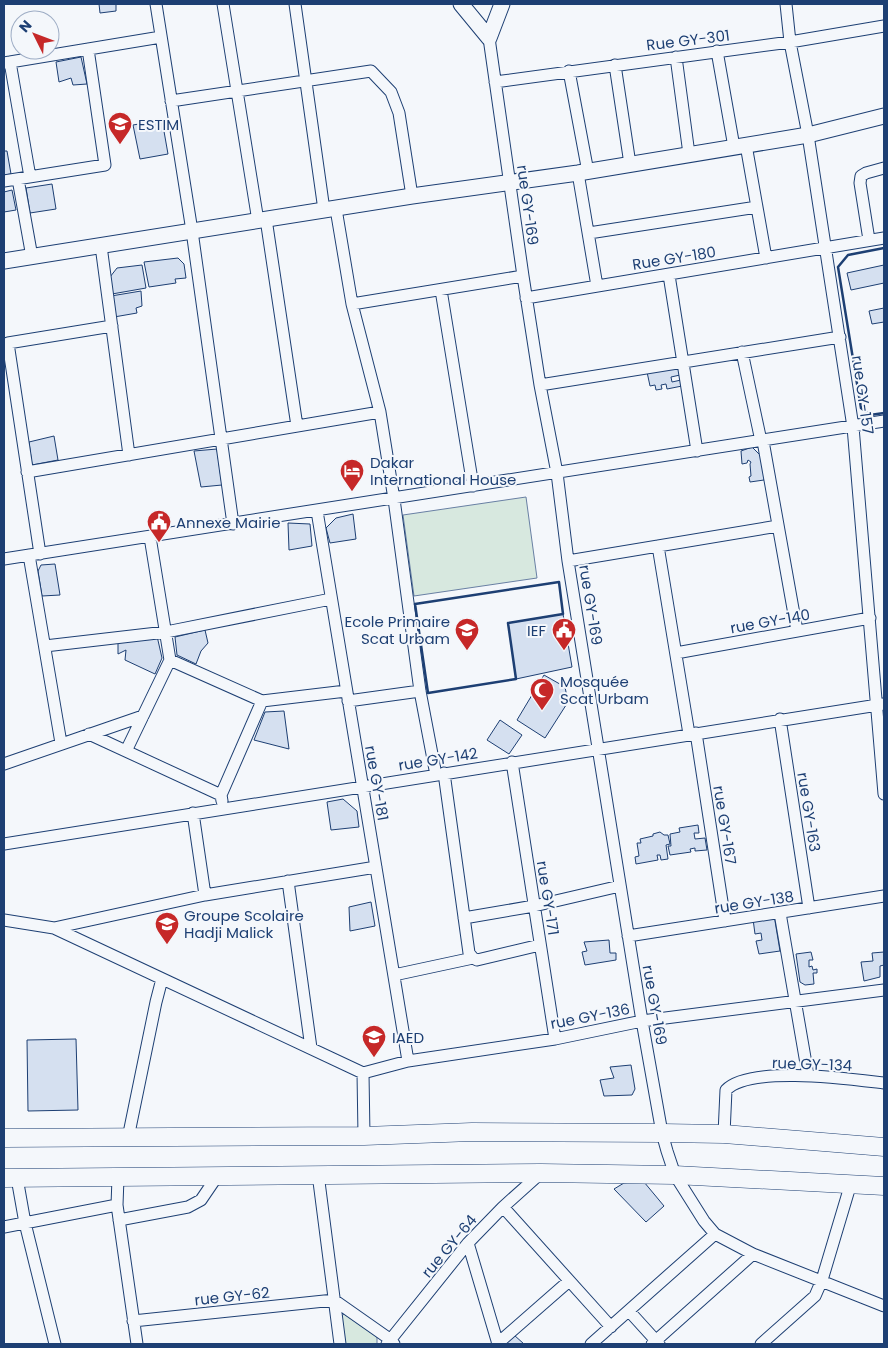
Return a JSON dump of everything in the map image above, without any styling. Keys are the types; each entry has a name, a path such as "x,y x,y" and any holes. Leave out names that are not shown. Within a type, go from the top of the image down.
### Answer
{"main road":[{"path":"4,1135 128,1138 364,1136 472,1132 662,1133 724,1134 884,1147"},
{"path":"10,1178 541,1173 675,1175 884,1186"}],"street":[{"path":"156,4 192,231 233,524"},
{"path":"223,4 297,426"},
{"path":"295,4 330,209 380,412 394,498 420,691 440,774 469,953 473,958"},
{"path":"461,4 489,38 502,4"},
{"name":"rue GY-157","path":"786,4 790,42 808,135 854,427 870,618 881,704 884,794"},
{"name":"Rue GY-301","path":"495,82 569,70 790,42 884,26"},
{"path":"30,177 7,62 161,37"},
{"name":"rue GY-169","path":"489,38 526,298 557,473 568,561 628,936 662,1133 675,1175 704,1221 715,1234"},
{"path":"4,182 105,165 88,49"},
{"path":"717,51 757,207 766,258"},
{"path":"676,57 689,154"},
{"path":"615,65 630,164"},
{"path":"569,70 597,286"},
{"path":"171,101 371,71 391,92 399,113 412,196"},
{"path":"4,261 412,196 583,173 808,135 884,116"},
{"path":"869,240 860,183 861,176 884,168"},
{"path":"18,179 32,257"},
{"path":"589,233 757,207"},
{"name":"Rue GY-180","path":"526,298 884,238"},
{"path":"101,246 129,454"},
{"path":"669,274 697,451"},
{"path":"352,304 523,276"},
{"path":"441,290 473,486"},
{"path":"62,743 45,646 34,554 28,472 6,344 112,326"},
{"path":"540,385 840,337"},
{"path":"742,352 762,441 797,631"},
{"path":"28,472 380,412"},
{"path":"4,559 884,421"},
{"name":"rue GY-181","path":"317,511 408,1061"},
{"path":"568,561 778,526"},
{"path":"126,751 170,660 150,537"},
{"name":"rue GY-167","path":"658,546 725,921"},
{"path":"45,646 166,632 331,598"},
{"name":"rue GY-140","path":"676,653 870,618"},
{"path":"170,660 262,701 420,691"},
{"path":"224,808 221,795 262,701"},
{"name":"rue GY-142","path":"4,844 881,704"},
{"path":"4,764 143,716"},
{"name":"rue GY-163","path":"780,720 809,908"},
{"path":"89,734 221,795"},
{"name":"rue GY-171","path":"512,762 554,1038"},
{"path":"193,814 205,895"},
{"path":"54,928 205,895 376,867"},
{"path":"288,882 311,1048"},
{"path":"464,918 534,906 620,886"},
{"name":"rue GY-138","path":"628,936 884,896"},
{"path":"780,913 808,1075"},
{"path":"4,920 54,928 363,1073 364,1136"},
{"path":"394,975 473,958 477,960 540,945"},
{"path":"128,1138 162,979"},
{"name":"rue GY-136","path":"363,1073 408,1061 554,1038 642,1021 884,990"},
{"name":"rue GY-134","path":"724,1134 726,1090 734,1084 769,1076 808,1075 884,1083"},
{"name":"rue GY-64","path":"391,1343 468,1243 503,1207 541,1173"},
{"path":"318,1174 340,1344"},
{"path":"119,1220 188,1207 201,1200 218,1175"},
{"path":"10,1178 25,1223 55,1344"},
{"path":"118,1178 117,1205 137,1344"},
{"path":"761,1344 815,1296 822,1280 851,1183"},
{"path":"4,1227 117,1205"},
{"path":"503,1207 611,1327"},
{"path":"591,1344 715,1234 752,1254 884,1306"},
{"path":"468,1243 497,1344 569,1281"},
{"path":"628,1311 656,1343 752,1254"},
{"path":"334,1300 391,1343"},
{"name":"rue GY-62","path":"133,1321 334,1300"}],"shaded area":[{"path":"526,497 537,578 414,596 403,515"},
{"path":"344,1314 377,1337 377,1344 344,1344 341,1317"}],"building":[{"path":"99,4 116,4 116,11 100,13"},
{"path":"81,57 87,84 73,85 71,78 59,82 56,62"},
{"path":"162,120 168,154 140,159 133,125"},
{"path":"4,151 7,151 11,174 4,175"},
{"path":"52,184 56,209 30,213 26,188"},
{"path":"12,190 16,210 4,212 4,192"},
{"path":"178,258 184,264 186,278 175,279 176,283 149,287 144,262"},
{"path":"142,265 146,288 112,294 110,277 117,268"},
{"path":"884,265 884,283 851,290 847,273"},
{"path":"141,291 142,306 136,308 137,313 114,317 111,296"},
{"path":"884,308 884,322 872,324 869,311"},
{"path":"678,366 680,375 671,377 672,382 681,380 682,386 667,389 666,384 661,385 662,389 656,390 655,385 650,386 647,372"},
{"path":"54,436 58,460 32,465 29,442"},
{"path":"752,447 760,455 766,472 764,480 750,482 751,462 748,460 747,463 742,464 741,451"},
{"path":"217,449 222,485 201,487 194,451"},
{"path":"353,514 356,539 330,543 326,528 336,518"},
{"path":"288,523 310,524 312,546 289,550"},
{"path":"55,564 60,595 42,596 38,571 41,565"},
{"path":"563,614 572,667 516,679 508,623"},
{"path":"205,630 208,643 201,651 196,664 177,655 175,637"},
{"path":"157,636 162,658 155,674 125,660 126,650 118,654 118,643"},
{"name":"Mosquée Scat Urbam","path":"544,675 565,687 568,702 545,738 517,720"},
{"path":"284,711 289,749 254,740 265,712"},
{"path":"500,720 522,735 509,754 487,740"},
{"path":"343,799 357,811 359,827 331,830 327,802"},
{"path":"698,825 699,833 694,833 695,839 705,838 707,850 695,851 695,848 690,849 691,852 670,855 668,846 671,846 670,834 680,832 679,828"},
{"path":"660,832 668,835 670,844 666,845 668,859 661,860 660,855 657,855 658,860 636,864 635,857 639,856 637,843 641,843 640,839"},
{"path":"371,902 375,926 350,931 349,907"},
{"path":"774,915 780,951 759,954 756,941 762,940 761,933 755,934 753,919"},
{"path":"609,940 610,953 616,953 616,960 585,965 582,952 587,951 584,942"},
{"path":"811,952 813,960 809,960 809,967 812,966 813,970 817,969 817,973 813,973 814,984 805,985 800,982 796,954"},
{"path":"884,952 884,965 880,966 880,977 864,981 861,962 873,961 872,953"},
{"path":"76,1039 78,1110 28,1111 27,1040"},
{"path":"631,1065 635,1089 632,1095 604,1096 600,1080 614,1078 610,1067"},
{"path":"644,1182 664,1206 646,1222 614,1189 624,1183"},
{"path":"514,1335 524,1344 504,1344"}],"wall":[{"path":"884,248 848,255 838,267 861,408 870,415 884,413"},
{"path":"559,582 563,614 508,623 516,679 428,693 415,604 559,582"}],"place":[{"name":"ESTIM","path":"120,145"},
{"name":"Dakar International House","path":"352,492"},
{"name":"Annexe Mairie","path":"159,543"},
{"name":"Ecole Primaire Scat Urbam","path":"467,651"},
{"name":"IEF","path":"564,651"},
{"name":"Mosquée Scat Urbam","path":"542,711"},
{"name":"Groupe Scolaire Hadji Malick","path":"167,945"},
{"name":"IAED","path":"374,1058"}]}
